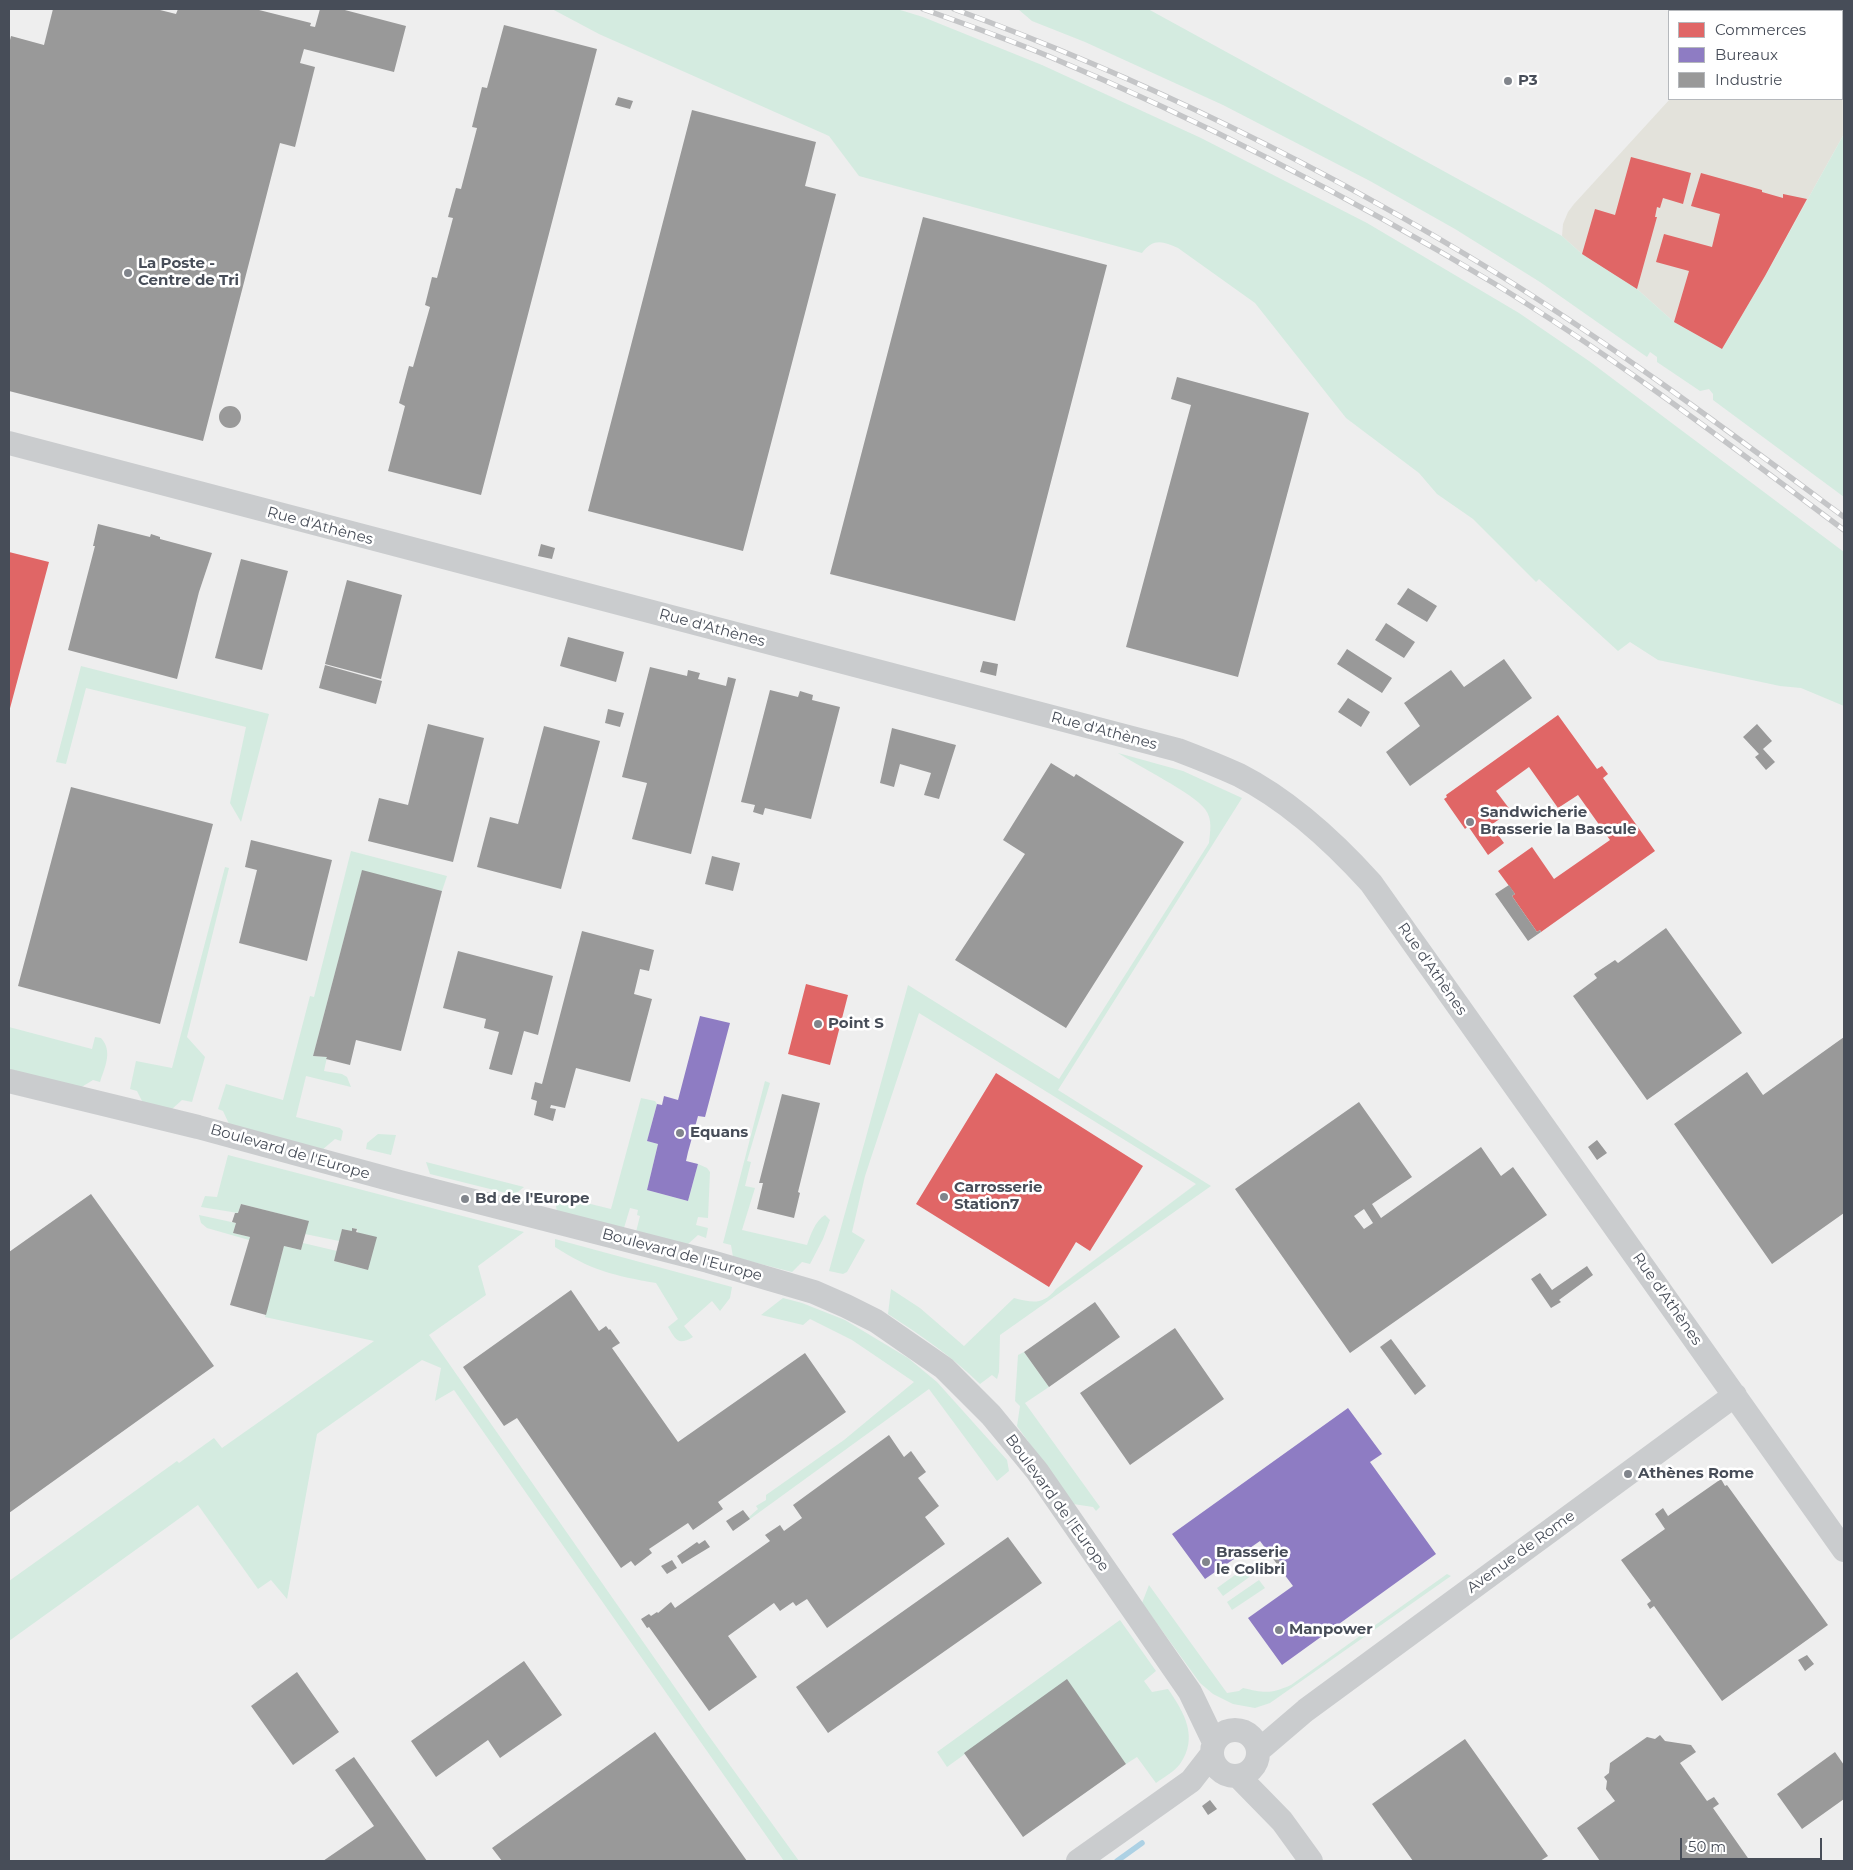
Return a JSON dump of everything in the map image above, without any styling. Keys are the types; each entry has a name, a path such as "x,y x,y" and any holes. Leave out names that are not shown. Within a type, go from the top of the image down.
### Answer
{"street":[{"name":"Rue d'Athènes","path":"9,443 1178,750 1240,776 1283,802 1314,826 1343,852 1371,883 1736,1395 1844,1550"},
{"name":"Boulevard de l'Europe","path":"9,1081 191,1125 400,1182 708,1261 814,1292 876,1321 944,1368 991,1415 1037,1471 1190,1692 1226,1739"},
{"name":"Avenue de Rome","path":"1191,1781 1245,1766 1306,1710 1736,1395"},
{"name":"Avenue de Rome","path":"1078,1861 1191,1781 1226,1739 1306,1710"},
{"path":"1226,1739 1254,1739 1245,1766 1215,1766 1226,1739"},
{"path":"1245,1766 1311,1861"}],"shaded area":[{"path":"1844,73 1844,134 1722,349 1674,322 1637,289 1582,254 1562,236 1563,224 1574,204 1669,100 1843,100"}],"green space":[{"path":"552,9 897,9 923,17 1042,65 1201,138 1367,223 1519,313 1589,361 1844,552 1844,706 1801,688 1780,686 1658,660 1630,642 1618,651 1539,579 1536,582 1473,519 1437,494 1419,473 1346,418 1255,303 1178,248 1158,242 1150,245 1142,253 859,176 829,136 599,34"},
{"path":"1018,9 1148,9 1562,236 1582,254 1637,289 1674,322 1722,349 1844,134 1844,497 1713,400 1713,394 1709,389 1700,391 1657,362 1657,357 1650,352 1647,357 1540,282 1455,229 1370,181 1223,105 1085,42 1032,21"},
{"path":"81,666 269,714 241,822 230,803 246,727 86,688 66,764 56,762"},
{"path":"1118,753 1183,771 1242,798 1058,1090 1211,1186 1000,1335 999,1372 997,1379 992,1375 980,1384 936,1347 888,1314 891,1289 920,1308 964,1346 1014,1298 1032,1302 1047,1298 1056,1289 1196,1184 919,1013 865,1176 852,1232 865,1240 847,1272 843,1274 829,1271 908,985 1059,1079 1209,843 1210,826 1208,813 1199,803 1189,795"},
{"path":"351,851 447,876 442,891 362,871 313,1056 327,1057 324,1071 342,1074 347,1077 351,1087 306,1076 296,1117 340,1128 343,1131 341,1141 335,1139 322,1150 230,1126 223,1111 218,1109 226,1084 283,1100 310,996 314,997"},
{"path":"225,867 229,868 187,1037 205,1057 192,1102 182,1100 171,1110 143,1103 137,1091 130,1089 136,1061 172,1068"},
{"path":"9,1027 92,1049 95,1037 101,1038 107,1048 107,1059 100,1082 93,1080 80,1088 9,1069"},
{"path":"765,1081 770,1083 747,1161 751,1162 745,1186 755,1188 742,1230 807,1245 819,1221 825,1215 830,1220 810,1264 802,1262 792,1272 733,1257 731,1245 723,1243"},
{"path":"641,1098 655,1101 657,1104 647,1141 658,1144 647,1190 688,1201 698,1164 707,1168 710,1172 708,1218 698,1217 696,1225 708,1228 706,1238 698,1235 687,1245 636,1232 640,1216 637,1215 638,1210 630,1208 624,1228 557,1212 554,1195 611,1209"},
{"path":"378,1134 396,1135 391,1155 366,1149 367,1143"},
{"path":"228,1155 524,1232 478,1266 486,1295 429,1335 706,1732 799,1861 784,1861 454,1390 435,1401 441,1368 422,1360 317,1434 287,1599 271,1580 258,1589 198,1505 9,1641 9,1581 177,1461 179,1463 214,1438 222,1448 374,1341 265,1317 284,1246 301,1250 303,1243 337,1251 334,1261 368,1270 357,1229 353,1228 352,1231 342,1229 339,1241 305,1234 308,1221 241,1204 238,1213 201,1207 205,1196 217,1197"},
{"path":"426,1162 524,1187 514,1195 430,1174"},
{"path":"199,1215 236,1223 233,1233 250,1237 249,1240 207,1228 201,1223"},
{"path":"555,1239 732,1287 730,1298 720,1311 712,1301 684,1326 693,1337 684,1341 678,1340 668,1327 678,1319 656,1283 615,1275 592,1267 555,1247"},
{"path":"783,1298 802,1303 845,1320 908,1358 937,1382 1007,1460 1009,1471 997,1481 929,1389 750,1519 749,1517 758,1509 756,1506 766,1500 766,1495 844,1440 914,1382 852,1340 810,1319 803,1325 761,1315"},
{"path":"1024,1352 1049,1387 1025,1403 1100,1507 1096,1511 1093,1507 1073,1504 1017,1426 1020,1406 1015,1401 1018,1355"},
{"path":"1249,1565 1255,1573 1223,1596 1217,1588"},
{"path":"1447,1574 1451,1576 1270,1703 1255,1708 1233,1704 1213,1694 1200,1683 1142,1603 1149,1585 1227,1693 1239,1691 1243,1688 1267,1692 1291,1685"},
{"path":"1259,1580 1265,1588 1232,1610 1227,1602"},
{"path":"1120,1620 1156,1671 1144,1681 1152,1692 1168,1689 1184,1716 1189,1734 1188,1744 1186,1754 1175,1770 1156,1783 1137,1757 1126,1764 1067,1680 947,1767 937,1752"}],"building: Commerces":[{"path":"1631,157 1691,173 1683,204 1663,198 1660,208 1657,207 1655,217 1657,217 1637,289 1582,254 1595,209 1615,215"},
{"path":"1701,173 1762,190 1762,192 1783,198 1783,194 1807,199 1722,349 1674,322 1689,271 1656,262 1664,234 1712,247 1720,214 1691,206"},
{"path":"9,552 49,562 9,712"},
{"path":"1558,715 1597,769 1602,766 1608,774 1603,778 1655,851 1541,932 1540,930 1537,932 1512,896 1515,894 1498,871 1532,847 1554,879 1610,840 1578,795 1558,808 1529,767 1496,791 1511,811 1491,825 1504,843 1488,855 1468,826 1465,829 1444,799 1447,797 1446,795"},
{"path":"806,984 848,995 830,1065 788,1054"},
{"path":"996,1073 1143,1166 1090,1251 1076,1242 1049,1287 916,1204"}],"building: Bureaux":[{"path":"700,1016 730,1023 705,1117 698,1116 688,1152 686,1161 698,1164 688,1201 647,1190 658,1144 647,1141 657,1104 662,1105 664,1096 678,1100"},
{"path":"1348,1408 1382,1454 1370,1462 1436,1554 1282,1665 1248,1618 1293,1586 1281,1570 1285,1568 1275,1555 1272,1557 1260,1541 1205,1579 1172,1534"}],"building: Industrie":[{"name":"La Poste - Centre de Tri","path":"53,9 156,9 176,14 178,9 255,9 311,23 310,26 315,27 320,9 341,9 406,26 394,72 304,49 300,63 315,67 295,147 280,143 203,441 9,391 9,44 11,36 44,45"},
{"path":"504,25 597,49 481,495 388,471 405,406 399,403 409,366 413,367 430,307 425,305 432,277 437,278 453,218 448,217 456,188 461,189 477,128 472,127 482,87 487,88"},
{"path":"618,97 633,101 630,109 615,105"},
{"path":"692,110 816,142 805,186 836,194 743,551 588,511"},
{"path":"923,217 1107,265 1015,621 830,574"},
{"path":"1177,377 1309,413 1238,677 1126,647 1191,405 1171,399"},
{"path":"230,406 238,409 241,417 238,425 230,428 222,425 219,417 222,409"},
{"path":"98,524 150,537 151,534 160,537 160,539 212,553 199,592 177,679 68,650 95,546 93,546"},
{"path":"541,544 555,548 552,559 538,556"},
{"path":"241,559 288,571 262,670 215,658"},
{"path":"347,580 402,595 381,679 325,664"},
{"path":"1408,588 1437,606 1427,622 1397,604"},
{"path":"1386,623 1415,642 1404,658 1375,640"},
{"path":"568,637 624,652 616,682 560,666"},
{"path":"1347,649 1392,678 1382,693 1337,664"},
{"path":"1504,659 1532,698 1410,786 1386,752 1420,726 1404,703 1451,670 1464,687"},
{"path":"983,661 998,664 996,676 980,672"},
{"path":"325,665 382,681 376,704 319,688"},
{"path":"650,667 687,676 688,670 700,673 698,679 726,686 728,677 736,679 691,854 632,839 647,783 622,777"},
{"path":"770,690 798,697 800,691 813,695 812,700 840,707 811,819 765,808 763,815 753,812 755,805 741,802"},
{"path":"1348,698 1370,712 1361,727 1338,712"},
{"path":"608,709 624,713 620,727 605,723"},
{"path":"428,724 484,738 453,862 368,841 379,798 408,805"},
{"path":"1757,724 1772,741 1763,749 1775,762 1766,770 1755,757 1759,754 1743,737"},
{"path":"544,726 600,741 561,889 477,867 490,817 518,824"},
{"path":"892,728 956,745 939,799 924,795 931,773 900,764 894,787 880,783"},
{"path":"1051,763 1074,777 1076,774 1184,842 1066,1028 955,960 1025,854 1003,840"},
{"path":"71,787 213,824 160,1024 18,986"},
{"path":"251,840 332,860 307,961 239,943 257,870 245,867"},
{"path":"712,856 740,863 733,891 705,884"},
{"path":"362,870 442,891 401,1051 356,1040 350,1065 326,1059 327,1057 313,1056"},
{"path":"1509,885 1515,894 1512,896 1537,932 1540,930 1541,932 1528,941 1495,894"},
{"path":"1666,928 1742,1033 1647,1100 1573,996 1597,978 1594,974 1615,960 1618,963"},
{"path":"582,931 654,950 649,971 640,969 634,994 652,999 630,1082 576,1068 565,1108 551,1105 550,1108 556,1109 553,1121 534,1115 537,1101 531,1099 535,1082 542,1084"},
{"path":"458,951 553,976 538,1035 524,1031 512,1075 489,1069 499,1032 484,1028 486,1019 443,1008"},
{"path":"1844,1037 1844,1213 1772,1264 1674,1124 1747,1072 1763,1095"},
{"path":"782,1094 820,1103 798,1192 800,1193 794,1218 757,1209 763,1183 759,1183"},
{"path":"1359,1102 1412,1177 1372,1204 1381,1218 1481,1147 1501,1176 1513,1167 1547,1215 1350,1353 1235,1189","holes":["1364,1209 1373,1223 1364,1229 1354,1216"]},
{"path":"1597,1140 1607,1153 1597,1160 1588,1147"},
{"path":"91,1194 214,1366 9,1513 9,1252"},
{"path":"241,1204 309,1221 301,1250 284,1246 266,1315 230,1305 250,1237 233,1233 236,1223 232,1222"},
{"path":"352,1228 357,1229 356,1232 377,1237 368,1270 334,1261 342,1229 352,1231"},
{"path":"1587,1266 1593,1275 1551,1308 1531,1279 1540,1273 1552,1290"},
{"path":"571,1290 599,1331 606,1326 620,1343 612,1348 678,1442 805,1353 846,1412 718,1502 723,1509 693,1530 688,1523 649,1549 652,1553 635,1566 631,1561 621,1568 517,1418 504,1426 463,1367"},
{"path":"1095,1302 1120,1337 1049,1387 1024,1352"},
{"path":"1175,1328 1224,1399 1130,1465 1080,1393"},
{"path":"1391,1339 1426,1386 1415,1395 1380,1347"},
{"path":"889,1435 904,1457 911,1451 926,1472 918,1478 939,1506 925,1517 945,1544 827,1628 807,1599 796,1606 793,1602 780,1611 774,1603 728,1636 757,1677 709,1711 649,1627 647,1628 641,1619 649,1614 651,1616 658,1613 671,1602 675,1608 770,1541 765,1535 780,1525 784,1531 802,1518 793,1505"},
{"path":"1721,1479 1828,1625 1722,1701 1654,1606 1650,1609 1647,1604 1651,1601 1621,1560 1665,1529 1655,1514 1663,1508 1668,1516"},
{"path":"743,1510 750,1519 733,1531 726,1521"},
{"path":"1008,1537 1042,1583 828,1733 796,1687"},
{"path":"705,1540 710,1547 682,1564 677,1556 697,1542 699,1544"},
{"path":"1275,1555 1285,1568 1281,1570 1272,1557"},
{"path":"672,1560 677,1568 667,1574 661,1566"},
{"path":"1807,1655 1814,1664 1805,1671 1798,1660"},
{"path":"524,1661 562,1715 500,1758 488,1740 436,1777 411,1741"},
{"path":"297,1672 339,1732 293,1765 251,1706"},
{"path":"1067,1679 1126,1764 1023,1837 964,1753"},
{"path":"655,1732 747,1861 502,1861 492,1848"},
{"path":"1660,1735 1665,1741 1691,1745 1696,1752 1680,1763 1707,1801 1714,1797 1719,1804 1713,1808 1750,1861 1600,1861 1577,1828 1615,1801 1606,1789 1607,1781 1604,1777 1609,1773 1610,1763 1647,1737 1655,1739"},
{"path":"1465,1739 1548,1856 1540,1861 1413,1861 1372,1804"},
{"path":"1835,1752 1844,1765 1844,1799 1802,1829 1777,1794"},
{"path":"354,1757 427,1861 323,1861 374,1826 335,1770"},
{"path":"1210,1800 1217,1809 1208,1815 1202,1806"}],"waterway":[{"path":"1117,1861 1142,1843"}],"railway":[{"path":"923,9 1048,56 1163,107 1276,162 1441,252 1540,312 1629,372 1844,530"},
{"path":"954,9 1025,36 1165,96 1302,163 1370,199 1501,276 1589,333 1675,393 1844,517"}],"place":[{"name":"P3","path":"1508,81"},
{"name":"La Poste - Centre de Tri","path":"128,273"},
{"name":"Sandwicherie Brasserie la Bascule","path":"1470,822"},
{"name":"Point S","path":"818,1024"},
{"name":"Equans","path":"680,1133"},
{"name":"Carrosserie Station7","path":"944,1197"},
{"name":"Bd de l'Europe","path":"465,1199"},
{"name":"Athènes Rome","path":"1628,1474"},
{"name":"Brasserie le Colibri","path":"1206,1562"},
{"name":"Manpower","path":"1279,1630"}]}
